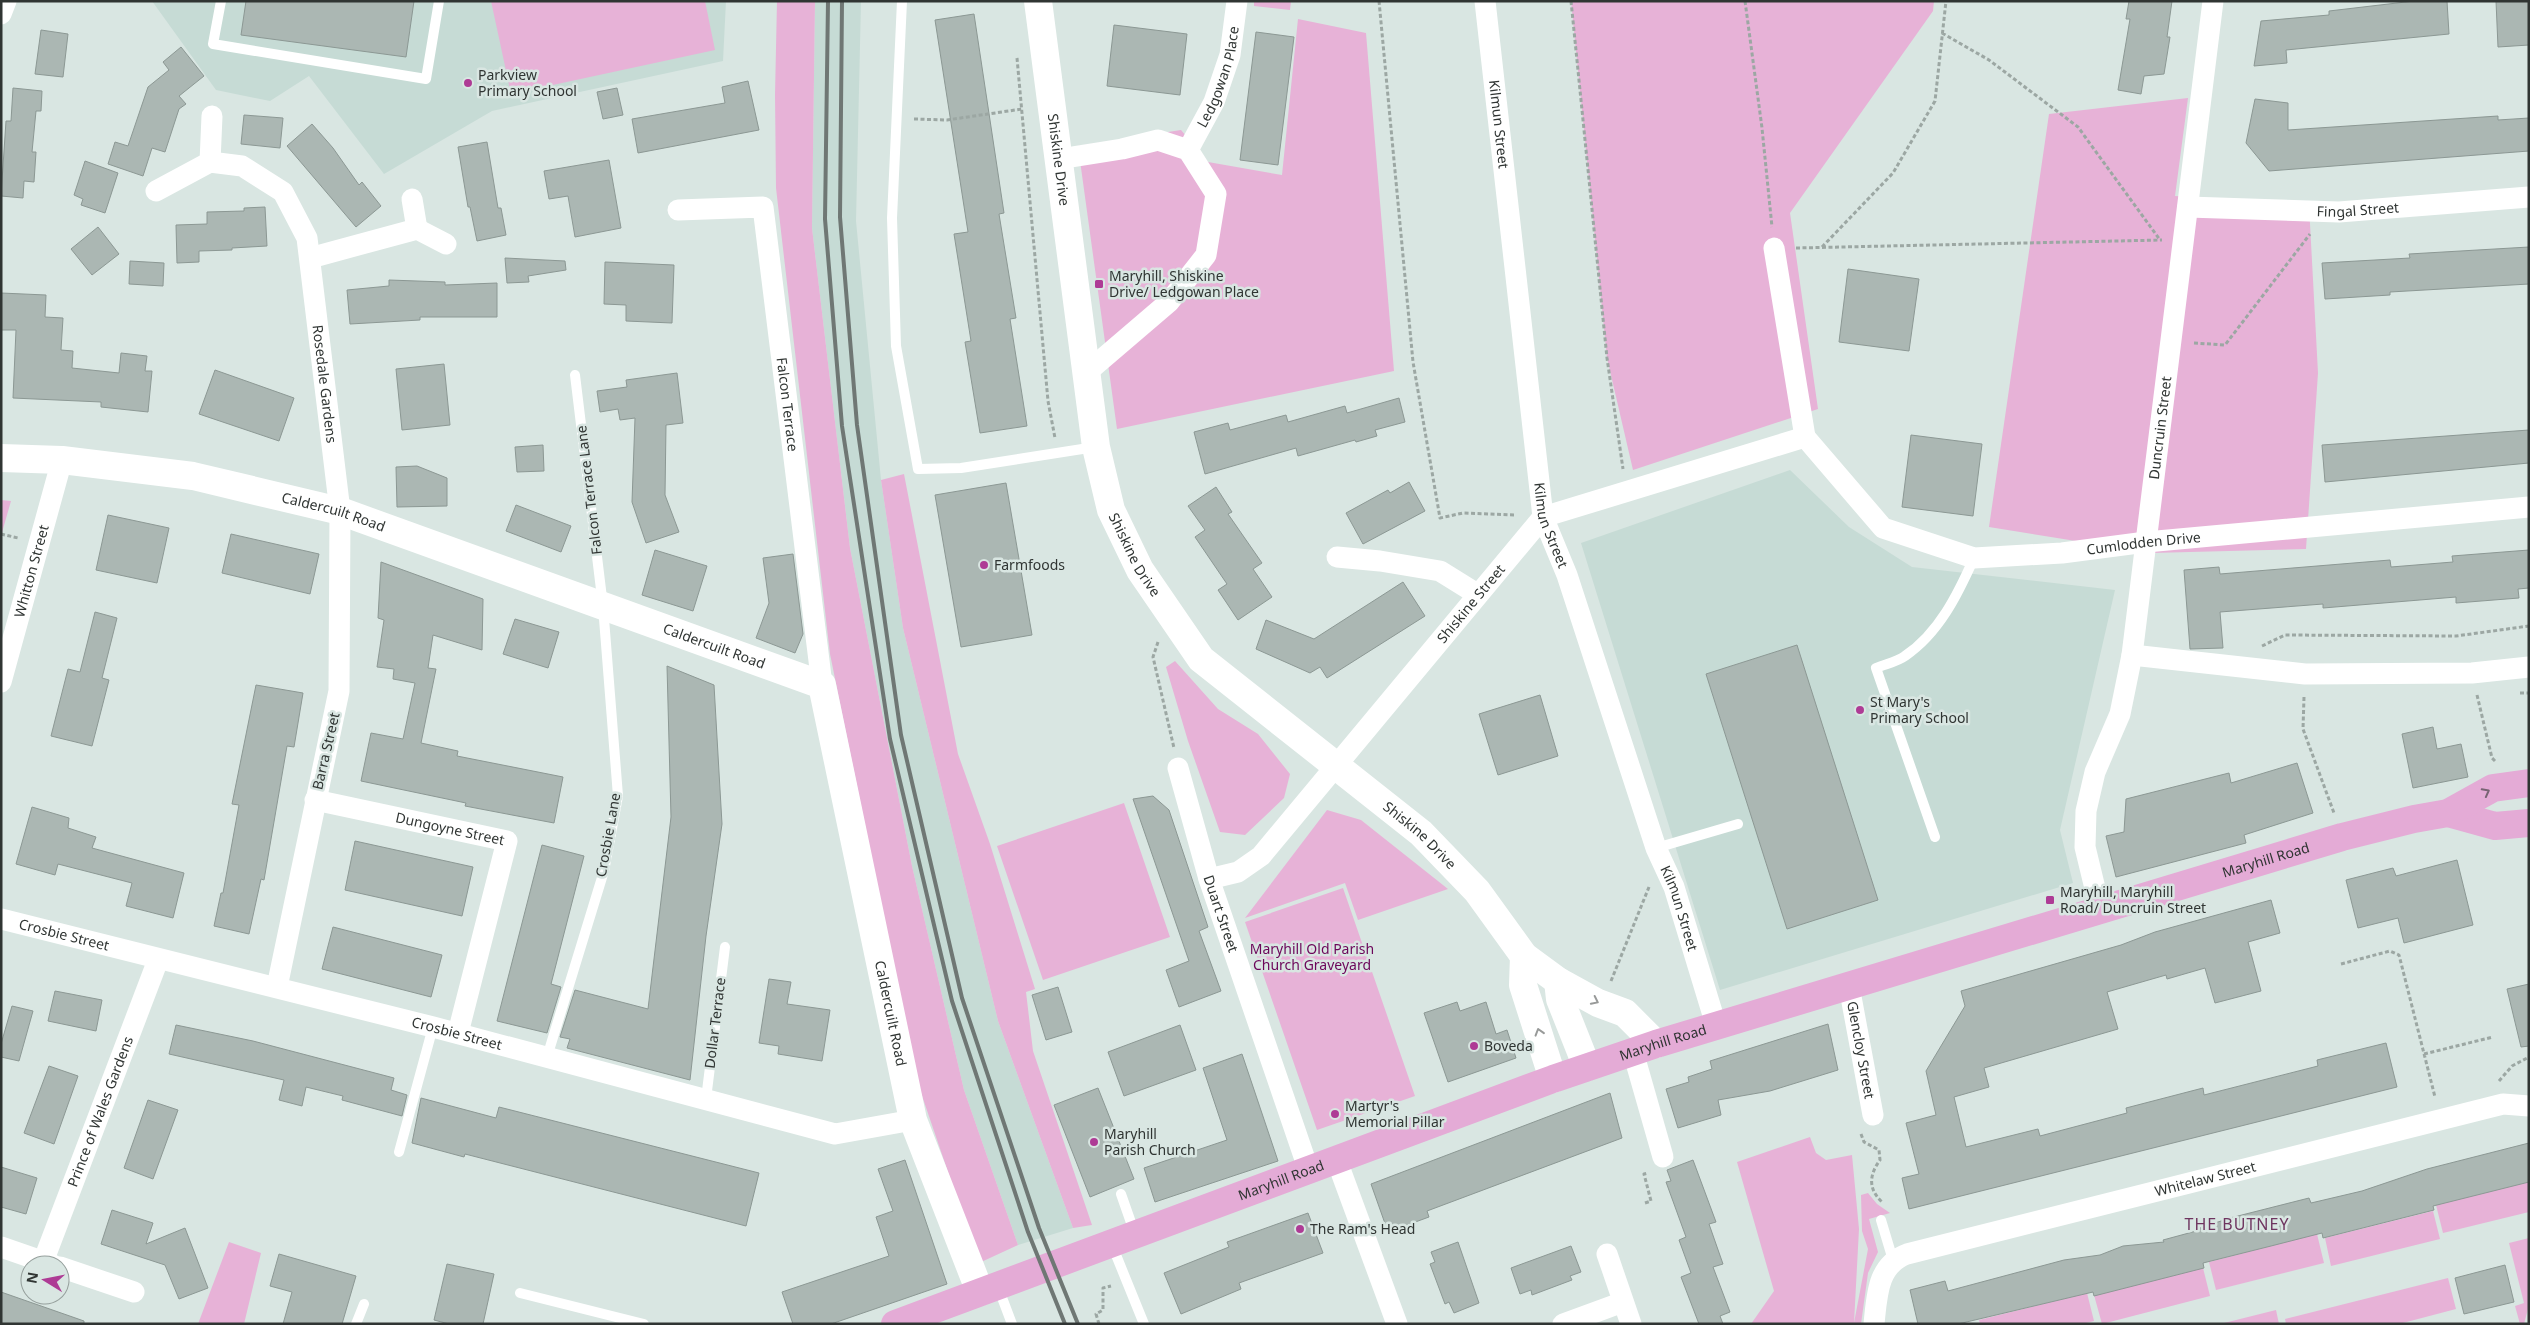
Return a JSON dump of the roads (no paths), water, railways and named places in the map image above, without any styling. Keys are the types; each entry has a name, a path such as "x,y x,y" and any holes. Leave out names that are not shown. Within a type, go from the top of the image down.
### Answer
{"main road":[{"name":"Maryhill Road","path":"895,1324 1554,1079 1644,1048 2342,837 2414,819 2448,813 2493,788 2529,783"},
{"name":"Maryhill Road","path":"2448,813 2495,826 2529,822"}],"street":[{"path":"1,14 6,1"},
{"name":"Shiskine Drive","path":"1038,1 1096,447 1111,510 1140,570 1201,659 1408,822 1442,853 1477,891 1524,956 1558,980 1598,1003 1625,1013 1644,1048"},
{"name":"Ledgowan Place","path":"1188,150 1214,102 1230,55 1237,1"},
{"name":"Kilmun Street","path":"1485,1 1542,517 1567,575 1658,853 1674,888 1716,1025"},
{"name":"Duncruin Street","path":"2100,909 2085,846 2086,812 2090,784 2120,714 2132,655 2213,1"},
{"path":"156,192 210,162 212,116"},
{"path":"1059,159 1122,149 1158,140 1188,150 1216,194 1206,254 1169,302 1086,373"},
{"name":"Rosedale Gardens","path":"210,162 242,166 283,192 308,238 340,511"},
{"name":"Fingal Street","path":"2188,207 2328,212 2529,197"},
{"path":"412,198 417,229"},
{"name":"Falcon Terrace","path":"678,210 763,207 822,685"},
{"path":"310,258 417,229 446,244"},
{"path":"1542,517 1805,437 1774,248"},
{"name":"Cumlodden Drive","path":"1805,437 1883,528 1974,558 2062,553 2146,542 2529,507"},
{"name":"Caldercuilt Road","path":"1,458 62,460 193,476 340,511 822,685 913,1120 996,1286"},
{"name":"Whitton Street","path":"1,682 62,460"},
{"name":"Barra Street","path":"278,987 339,690 340,511"},
{"name":"Shiskine Street","path":"1209,879 1238,872 1260,856 1542,517"},
{"path":"1336,557 1380,561 1440,571 1477,594"},
{"path":"2132,655 2305,674 2472,673 2529,667"},
{"name":"Duart Street","path":"1178,768 1209,879 1309,1171"},
{"name":"Dungoyne Street","path":"315,800 507,841 458,1033"},
{"name":"Crosbie Street","path":"1,919 158,960 278,987 458,1033 834,1134 913,1120"},
{"path":"1524,956 1523,985 1554,1079"},
{"name":"Prince of Wales Gardens","path":"55,1255 158,960"},
{"path":"1558,980 1560,999 1587,1067"},
{"name":"Glencloy Street","path":"1849,986 1867,1120"},
{"path":"1644,1048 1663,1157"},
{"name":"Whitelaw Street","path":"1900,1257 2504,1104 2529,1106"},
{"path":"1337,1161 1397,1324"},
{"path":"1,1248 22,1255"},
{"path":"1607,1254 1631,1324"},
{"path":"1874,1324 1883,1272 1900,1257"},
{"path":"70,1271 134,1292"},
{"path":"1563,1324 1623,1302"}],"lane":[{"path":"221,1 213,44 426,79 439,1"},
{"path":"902,1 892,218 896,346 918,469 961,468 1096,447"},
{"name":"Falcon Terrace Lane","path":"575,375 603,606"},
{"path":"1936,837 1876,668 1904,657 1940,621 1961,586 1974,558"},
{"name":"Crosbie Lane","path":"548,1057 604,871 618,796 603,606"},
{"path":"1658,853 1738,824"},
{"name":"Dollar Terrace","path":"706,1100 725,947"},
{"path":"399,1152 433,1027"},
{"path":"1121,1194 1116,1242 1144,1324"},
{"path":"1881,1220 1900,1257"},
{"path":"996,1286 1012,1324"},
{"path":"520,1292 644,1324"},
{"path":"356,1324 364,1304"}],"railway":[{"path":"828,1 825,219 842,426 890,739 952,1001 1028,1232 1065,1324"},
{"path":"842,1 840,217 857,425 901,735 962,998 1039,1228 1078,1324"}],"place":[{"name":"Parkview Primary School","path":"468,83"},
{"name":"Maryhill, Shiskine Drive/ Ledgowan Place","path":"1099,284"},
{"name":"Farmfoods","path":"984,565"},
{"name":"St Mary's Primary School","path":"1860,710"},
{"name":"Maryhill, Maryhill Road/ Duncruin Street","path":"2050,900"},
{"name":"Boveda","path":"1474,1046"},
{"name":"Martyr's Memorial Pillar","path":"1335,1114"},
{"name":"Maryhill Parish Church","path":"1094,1142"},
{"name":"The Ram's Head","path":"1300,1229"}],"district":[{"name":"THE BUTNEY","path":"2237,1224"}],"park label":[{"name":"Maryhill Old Parish Church Graveyard","path":"1312,958"}]}
